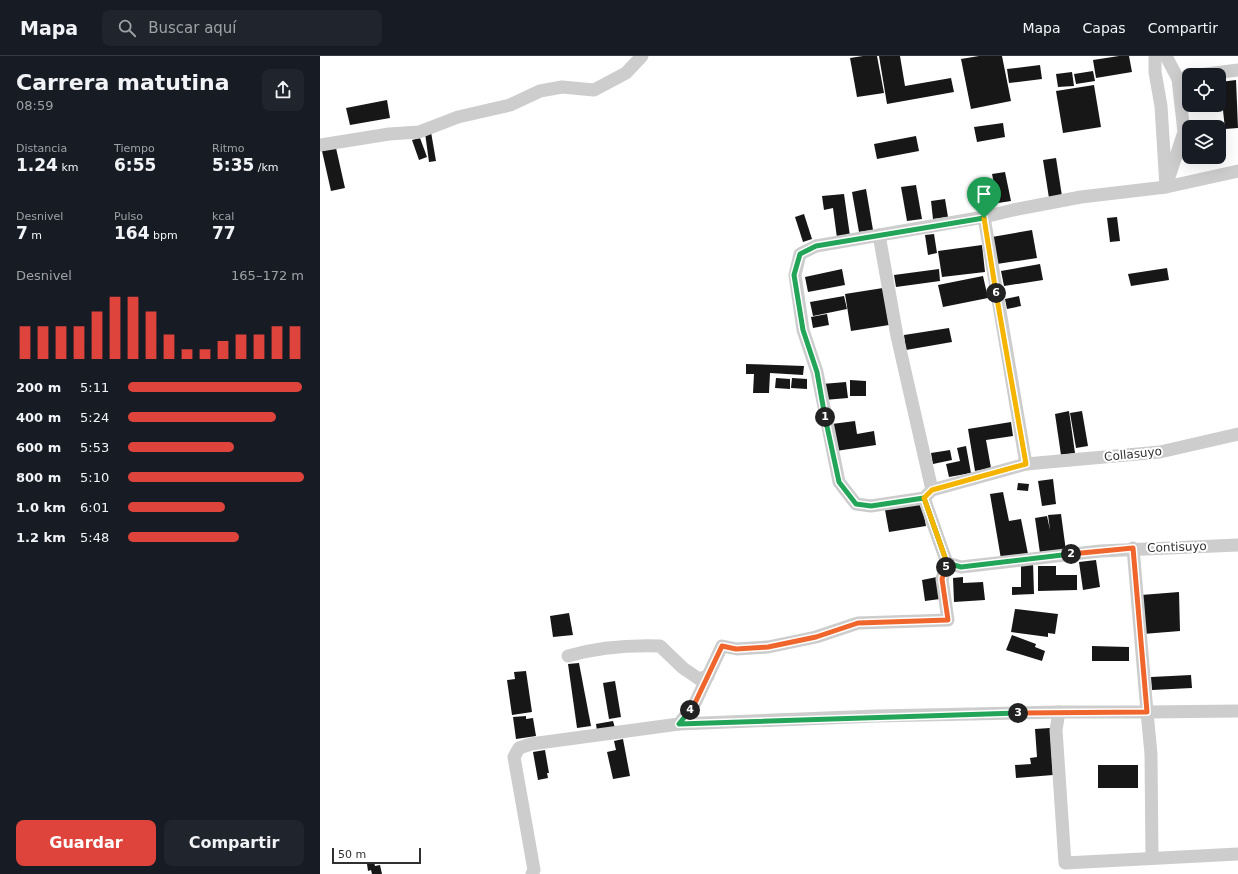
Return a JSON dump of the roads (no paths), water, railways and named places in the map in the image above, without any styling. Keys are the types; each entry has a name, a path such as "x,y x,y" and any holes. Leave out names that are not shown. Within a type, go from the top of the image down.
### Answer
{"street":[{"path":"320,145 389,134 419,132 458,117 510,105 540,91 562,87 594,90 626,74 642,56"},
{"path":"1155,56 1155,72 1161,106 1166,187"},
{"path":"1168,58 1182,76"},
{"path":"1226,72 1238,70"},
{"path":"1166,187 1184,132 1184,112"},
{"name":"Collasuyo","path":"1238,171 1166,187 1081,197 1013,210 984,218 816,246 800,254 794,275 803,330 817,372 839,482 856,504 871,506 928,494 1026,464 1160,452 1238,434"},
{"path":"984,218 1026,464"},
{"path":"679,724 695,703 722,646 736,649 768,647 816,637 858,623 948,620 942,579 947,563 928,494 879,235"},
{"name":"Contisuyo","path":"947,563 961,567 1133,548 1238,544"},
{"path":"1133,548 1151,754 1152,858"},
{"path":"568,656 593,649 632,645 660,646 683,668 699,679 708,676"},
{"path":"534,873 514,757 519,748 532,744 679,724 876,716 1059,712 1238,711"},
{"path":"1059,712 1056,730 1065,863 1238,854"}]}
